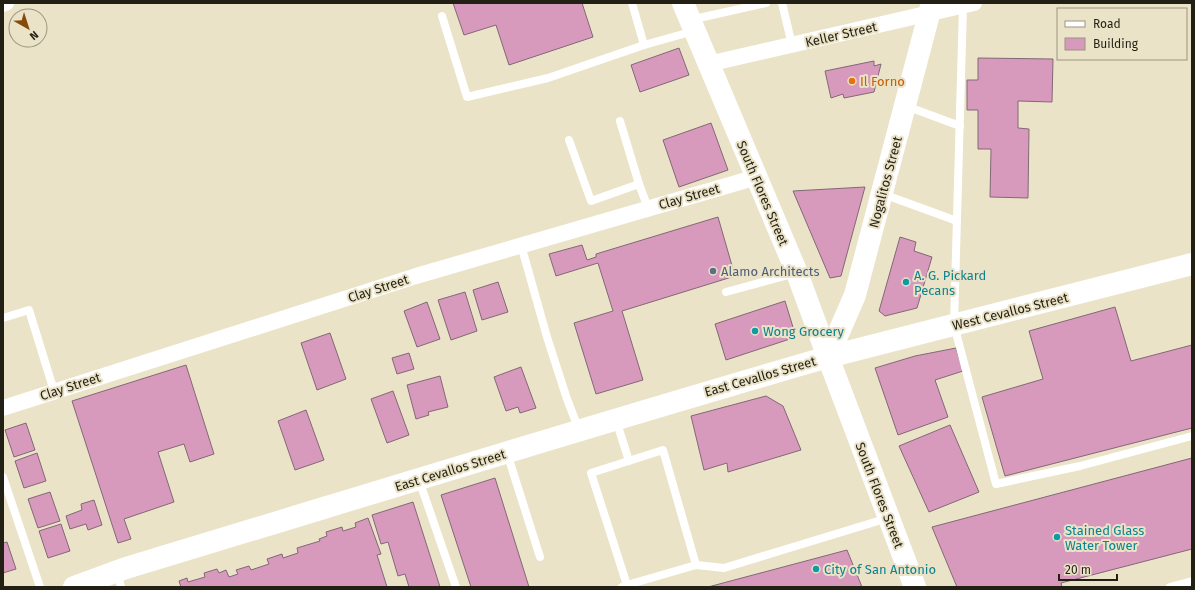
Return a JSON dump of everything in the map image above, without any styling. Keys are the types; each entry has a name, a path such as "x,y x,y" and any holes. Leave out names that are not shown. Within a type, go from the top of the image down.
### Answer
{"street":[{"name":"Keller Street","path":"708,64 792,45 931,8 968,4"},
{"name":"Nogalitos Street","path":"828,357 855,295 931,8"},
{"name":"South Flores Street","path":"689,18 797,273 915,587"},
{"name":"Clay Street","path":"3,408 416,276 757,177"},
{"name":"West Cevallos Street","path":"828,357 1192,264"},
{"name":"East Cevallos Street","path":"74,587 119,579 419,479 828,357"}],"lane":[{"path":"632,3 644,45"},
{"path":"442,16 467,97 548,78 644,45 689,18 766,3"},
{"path":"782,3 792,45"},
{"path":"968,4 960,126 954,325 996,484 1080,466 1192,436"},
{"path":"905,106 960,126"},
{"path":"620,121 639,184 648,208"},
{"path":"569,140 591,201 639,184"},
{"path":"882,193 957,221"},
{"path":"521,245 549,344 579,431"},
{"path":"726,292 797,273"},
{"path":"3,318 29,310 54,391"},
{"path":"616,419 629,461"},
{"path":"696,565 663,450 591,473 624,586 696,565 724,568 889,518"},
{"path":"507,452 540,557"},
{"path":"3,477 40,587"},
{"path":"419,479 456,587"},
{"path":"1170,587 1191,583"}],"building":[{"path":"453,3 582,3 593,37 509,65 496,25 464,35"},
{"path":"679,48 689,75 640,92 631,65"},
{"path":"978,58 1053,59 1052,102 1018,101 1018,128 1029,129 1028,198 990,197 991,149 978,149 978,110 967,110 967,80 978,80"},
{"name":"Il Forno","path":"874,61 874,66 881,64 874,92 844,98 843,94 831,98 825,71"},
{"path":"711,123 728,170 679,187 663,140"},
{"path":"865,187 841,276 830,278 793,191"},
{"path":"718,217 735,276 622,311 643,380 596,394 574,323 613,311 598,263 556,276 549,254 582,245 587,260 596,257 596,254"},
{"name":"A. G. Pickard Pecans","path":"900,237 916,242 914,251 932,257 917,308 885,316 879,311"},
{"path":"498,282 508,312 482,320 473,290"},
{"path":"465,292 477,331 451,340 438,300"},
{"name":"Wong Grocery","path":"785,301 796,337 726,360 715,324"},
{"path":"427,302 440,339 417,347 404,311"},
{"path":"1115,307 1131,361 1192,345 1192,428 1005,476 982,397 1043,379 1029,331"},
{"path":"330,333 346,379 317,390 301,343"},
{"path":"956,348 963,371 935,380 948,417 898,435 875,368 915,356"},
{"path":"409,353 414,369 397,374 392,358"},
{"path":"186,365 214,454 190,462 184,444 158,452 174,502 124,519 131,539 118,543 72,401"},
{"path":"521,367 536,408 520,413 518,407 506,411 494,377"},
{"path":"440,376 448,407 428,412 429,415 416,419 407,385"},
{"path":"393,391 409,435 387,443 371,399"},
{"path":"766,396 783,406 801,450 728,472 727,463 704,470 691,416"},
{"path":"306,410 324,460 295,470 278,421"},
{"path":"26,423 35,450 14,457 5,430"},
{"path":"950,425 979,492 929,512 899,446"},
{"path":"37,453 46,481 24,488 15,461"},
{"path":"1192,458 1192,549 1061,583 1062,587 957,587 932,527"},
{"path":"495,478 529,587 471,587 441,495"},
{"path":"50,492 60,521 38,528 28,499"},
{"path":"94,500 102,525 88,530 86,524 70,529 66,516 82,510 81,504"},
{"path":"413,502 440,587 409,587 405,574 398,576 388,542 381,544 372,515"},
{"path":"368,518 381,554 377,555 387,587 181,587 179,581 187,578 188,582 205,577 204,573 217,569 219,573 226,570 229,577 238,574 236,570 249,566 251,570 269,564 267,559 282,554 283,558 298,553 297,548 320,541 319,539 327,536 326,532 342,527 343,531 356,527 355,523"},
{"path":"61,524 70,551 48,558 39,531"},
{"path":"7,542 16,569 3,573 3,543"},
{"name":"City of San Antonio","path":"847,550 862,587 708,587"}],"place":[{"name":"Il Forno","path":"852,81"},
{"name":"Alamo Architects","path":"713,271"},
{"name":"A. G. Pickard Pecans","path":"906,282"},
{"name":"Wong Grocery","path":"755,331"},
{"name":"Stained Glass Water Tower","path":"1057,537"},
{"name":"City of San Antonio","path":"816,569"}]}
